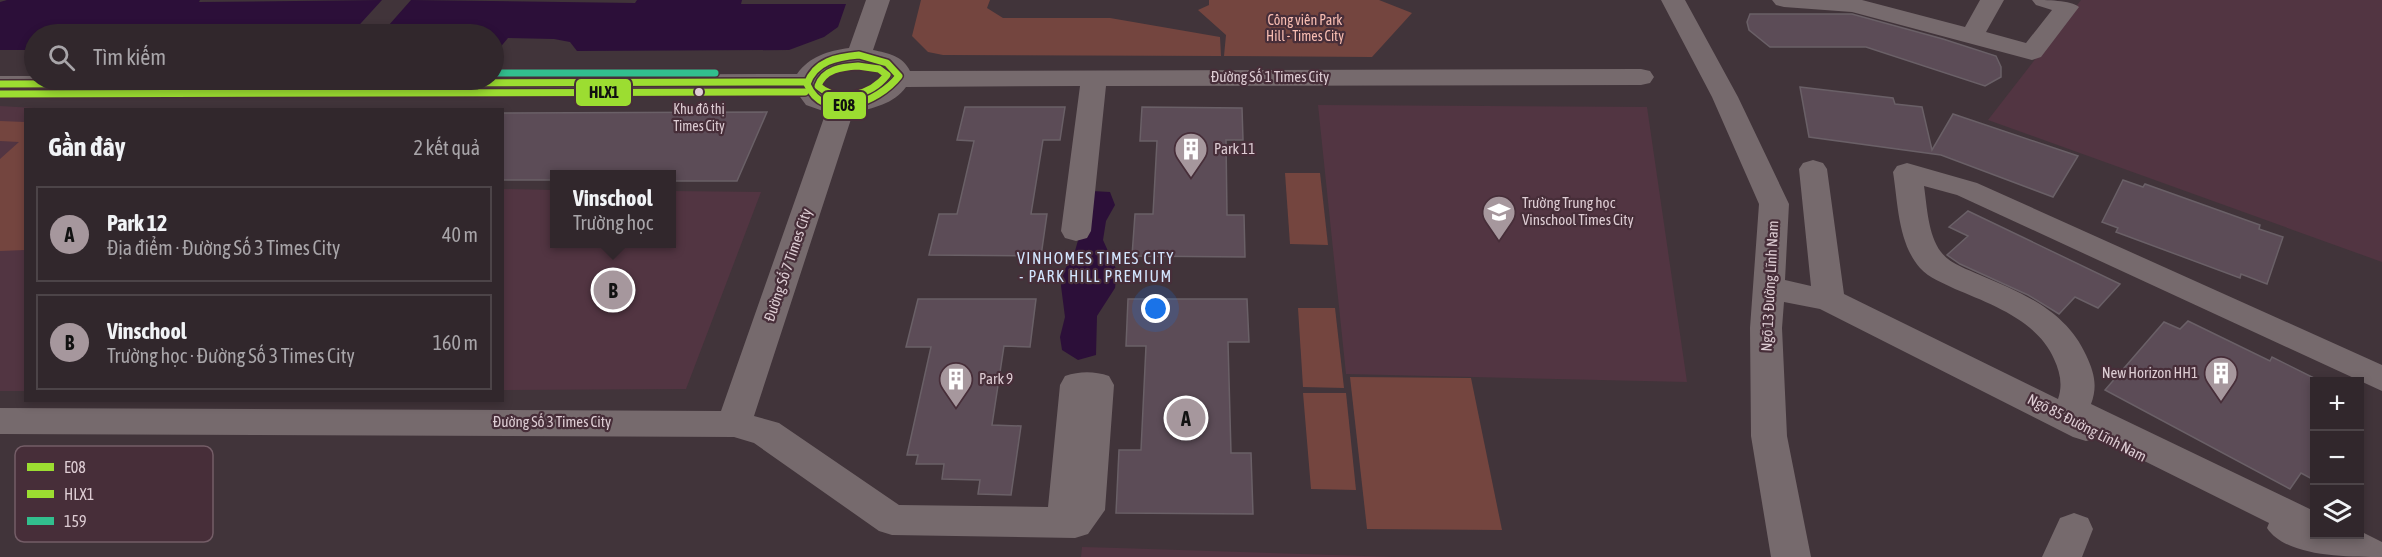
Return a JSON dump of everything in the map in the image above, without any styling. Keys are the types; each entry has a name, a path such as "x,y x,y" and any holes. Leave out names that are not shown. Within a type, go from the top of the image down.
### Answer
{"street":[{"path":"859,55 878,0"},
{"name":"Ngõ 13 Đường Lĩnh Nam","path":"1673,0 1730,106 1774,204 1766,328 1768,436 1791,557"},
{"path":"1784,0 1854,2 1913,9 1972,36 2032,52 2056,3"},
{"path":"1972,36 1992,0"},
{"path":"845,56 876,56 890,61 898,69 899,79 892,89 879,98 861,104 842,106 825,104 813,99 806,90 806,82 811,73 825,63 845,56"},
{"path":"1076,231 1094,77"},
{"name":"Đường Số 1 Times City","path":"899,79 1641,77"},
{"path":"504,83 806,82"},
{"path":"0,84 24,84"},
{"name":"Đường Số 7 Times City","path":"735,424 842,106"},
{"path":"1812,169 1829,300"},
{"path":"2310,526 2071,409 2079,395 2078,378 2069,351 2052,330 2024,306 1941,269 1928,256 1919,231 1907,172 1967,189 2382,379"},
{"name":"Ngõ 85 Đường Lĩnh Nam","path":"1770,288 1829,300 2344,557"},
{"name":"Đường Số 3 Times City","path":"0,421 735,424 766,433 892,520 1075,523"},
{"path":"2339,539 2375,557"}],"shaded area":[{"path":"7,0 200,0 199,2 382,0 360,24 24,24 24,50 0,50 0,2"},
{"path":"411,0 635,3 637,0 742,0 741,4 846,4 838,27 824,37 789,50 577,51 570,42 554,39 508,38 504,43 504,24 390,24"},
{"path":"2081,0 2382,0 2382,262 1988,120"},
{"name":"Trường Trung học Vinschool Times City","path":"1318,105 1647,107 1687,382 1346,374"},
{"path":"0,106 35,108 24,108 24,391 0,391"},
{"path":"504,189 550,190 550,248 676,248 676,191 761,192 686,389 504,390"},
{"path":"1092,191 1110,192 1115,205 1106,221 1103,240 1117,271 1115,288 1097,316 1096,355 1078,360 1062,350 1060,337 1065,317 1061,286 1064,271 1075,251"},
{"path":"1082,547 1118,548 1396,557 1081,557"}],"green space":[{"path":"921,0 990,0 987,8 1003,18 1110,18 1220,37 1221,56 943,55 928,52 912,36"},
{"name":"Công viên Park Hill - Times City","path":"1209,0 1379,0 1412,13 1372,57 1224,56 1226,35 1198,10 1209,5"},
{"path":"0,121 24,122 24,250 0,251 0,159 19,142 0,141"},
{"path":"1285,173 1320,173 1328,245 1290,244"},
{"path":"1298,308 1335,308 1344,388 1303,387"},
{"path":"1350,377 1471,378 1502,530 1367,529"},
{"path":"1303,393 1346,393 1356,490 1311,489"}],"building":[{"path":"1750,14 1852,14 1996,56 2001,67 2001,77 1985,86 1866,47 1770,47 1749,30 1747,22"},
{"path":"1800,87 1893,98 1895,104 1922,107 1932,150 1953,114 2078,156 2053,197 1941,155 1809,137"},
{"path":"965,107 1065,107 1060,140 1043,140 1031,214 1047,214 1041,256 929,255 939,214 957,214 974,141 957,140"},
{"name":"Park 11","path":"1142,107 1242,108 1243,140 1226,140 1227,215 1244,215 1245,257 1132,256 1135,214 1153,214 1157,141 1140,141"},
{"path":"767,112 737,181 676,181 676,170 550,170 550,180 504,180 504,113"},
{"path":"2123,180 2143,187 2145,184 2260,225 2259,229 2283,237 2267,284 2241,274 2240,278 2116,232 2118,228 2102,222"},
{"path":"1968,211 2120,284 2098,308 2075,297 2059,314 2028,295 1960,264 1947,255 1968,236 1949,227"},
{"name":"Park 9","path":"918,299 1036,299 1030,347 1004,346 992,425 1021,426 1011,495 978,494 980,480 942,479 944,464 916,464 918,455 907,455 931,347 906,347"},
{"path":"1128,299 1247,299 1249,342 1228,342 1231,453 1251,453 1253,514 1116,513 1119,450 1141,450 1146,346 1126,346"},
{"name":"New Horizon HH1","path":"2188,321 2270,361 2272,357 2312,377 2310,377 2310,478 2301,473 2290,489 2105,390 2164,322 2180,329"}],"transit line":[{"name":"E08","path":"859,55 877,58 887,63 896,70 899,76 880,95 850,105 835,106 822,103 812,96 807,84 814,70 835,59 859,55"},
{"name":"HLX1","path":"858,66 879,69 887,75 874,87 854,95 833,95 818,86 820,80 828,72 858,66"},
{"name":"159","path":"504,73 715,73"},
{"name":"E08","path":"504,83 805,82"},
{"name":"E08","path":"0,84 24,84"},
{"name":"HLX1","path":"0,94 805,92"}],"place":[{"name":"Khu đô thị Times City","path":"699,92"},
{"name":"Park 11","path":"1191,178"},
{"name":"Trường Trung học Vinschool Times City","path":"1499,241"},
{"name":"Vinschool","path":"613,290"},
{"name":"New Horizon HH1","path":"2221,402"},
{"name":"Park 9","path":"956,408"},
{"name":"Park 12","path":"1186,418"}],"district":[{"name":"VINHOMES TIMES CITY - PARK HILL PREMIUM","path":"1096,267"}]}
